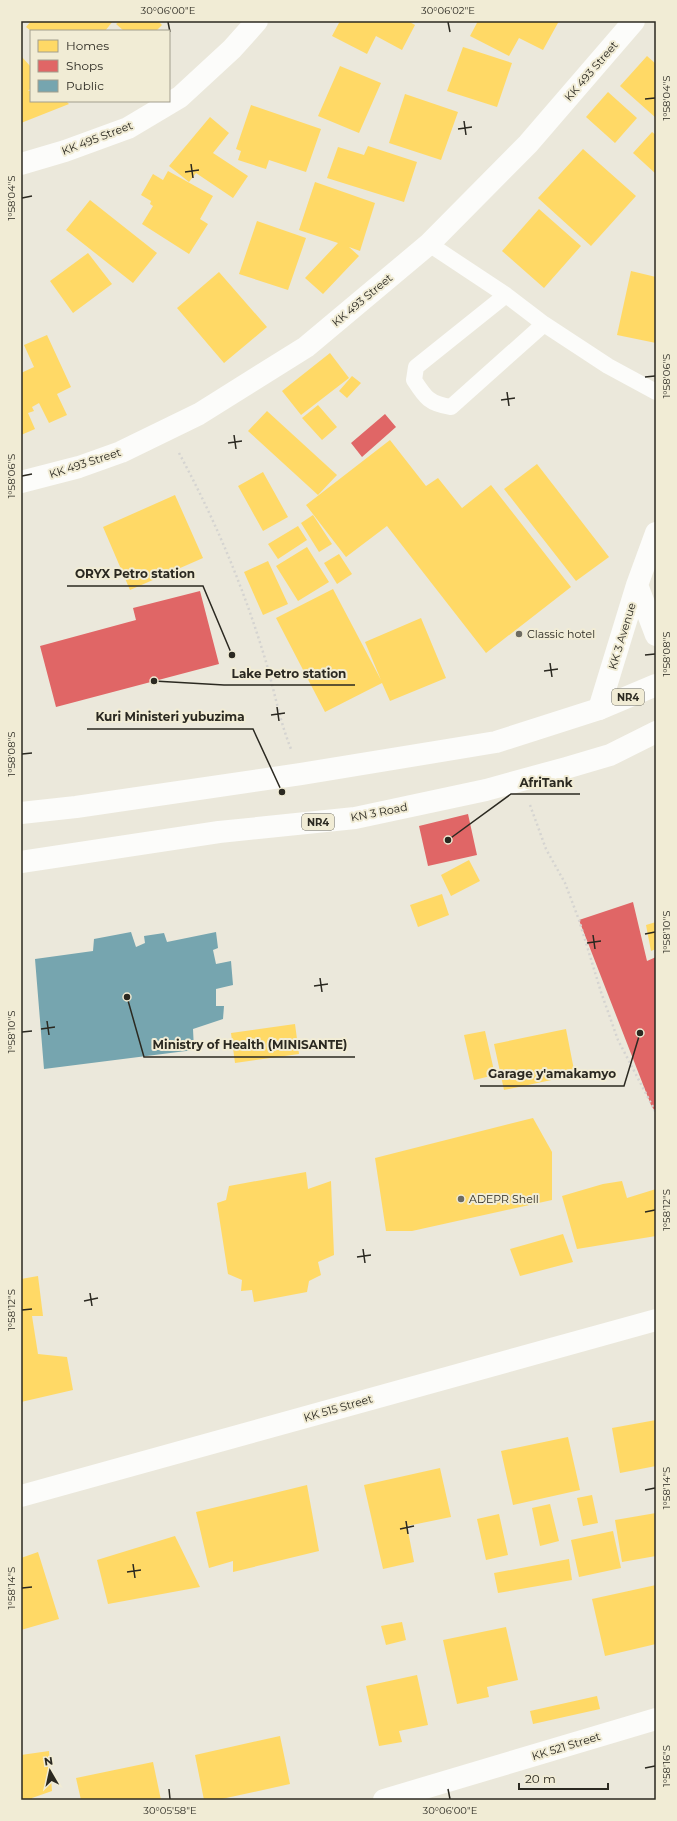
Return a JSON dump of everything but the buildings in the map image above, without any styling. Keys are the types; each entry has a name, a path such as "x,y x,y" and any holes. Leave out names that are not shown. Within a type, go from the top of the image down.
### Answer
{"main road":[{"name":"KK 495 Street","path":"21,164 66,151 128,128 180,97 232,49 257,21"},
{"name":"KK 493 Street","path":"21,482 79,467 121,452 199,414 306,347 429,244 528,144 634,21"},
{"name":"KK 3 Avenue","path":"599,709 637,585 656,534"},
{"name":"KK 3 Avenue","path":"637,585 656,635"},
{"name":"NR4","path":"21,813 76,807 301,774 496,742 599,709 656,685"},
{"name":"KN 3 Road","path":"21,862 219,832 355,818 486,790 610,755 656,732"},
{"name":"KK 515 Street","path":"21,1496 656,1320"},
{"name":"KK 521 Street","path":"384,1800 656,1719"}],"lane":[{"path":"429,244 506,295 544,324 608,366 656,392"},
{"path":"506,295 416,368 414,380 422,392 436,405 451,407 544,324"}],"path":[{"path":"167,430 204,498 247,601 263,651 282,728 301,774"},
{"path":"521,780 546,850 565,884 579,920 601,992 618,1040 656,1114"}],"place":[{"name":"Classic hotel","path":"519,634"},
{"name":"ORYX Petro station","path":"232,655"},
{"name":"Lake Petro station","path":"154,681"},
{"name":"Kuri Ministeri yubuzima","path":"282,792"},
{"name":"AfriTank","path":"448,840"},
{"name":"Ministry of Health (MINISANTE)","path":"127,997"},
{"name":"Garage y'amakamyo","path":"640,1033"},
{"name":"ADEPR Shell","path":"461,1199"}]}
